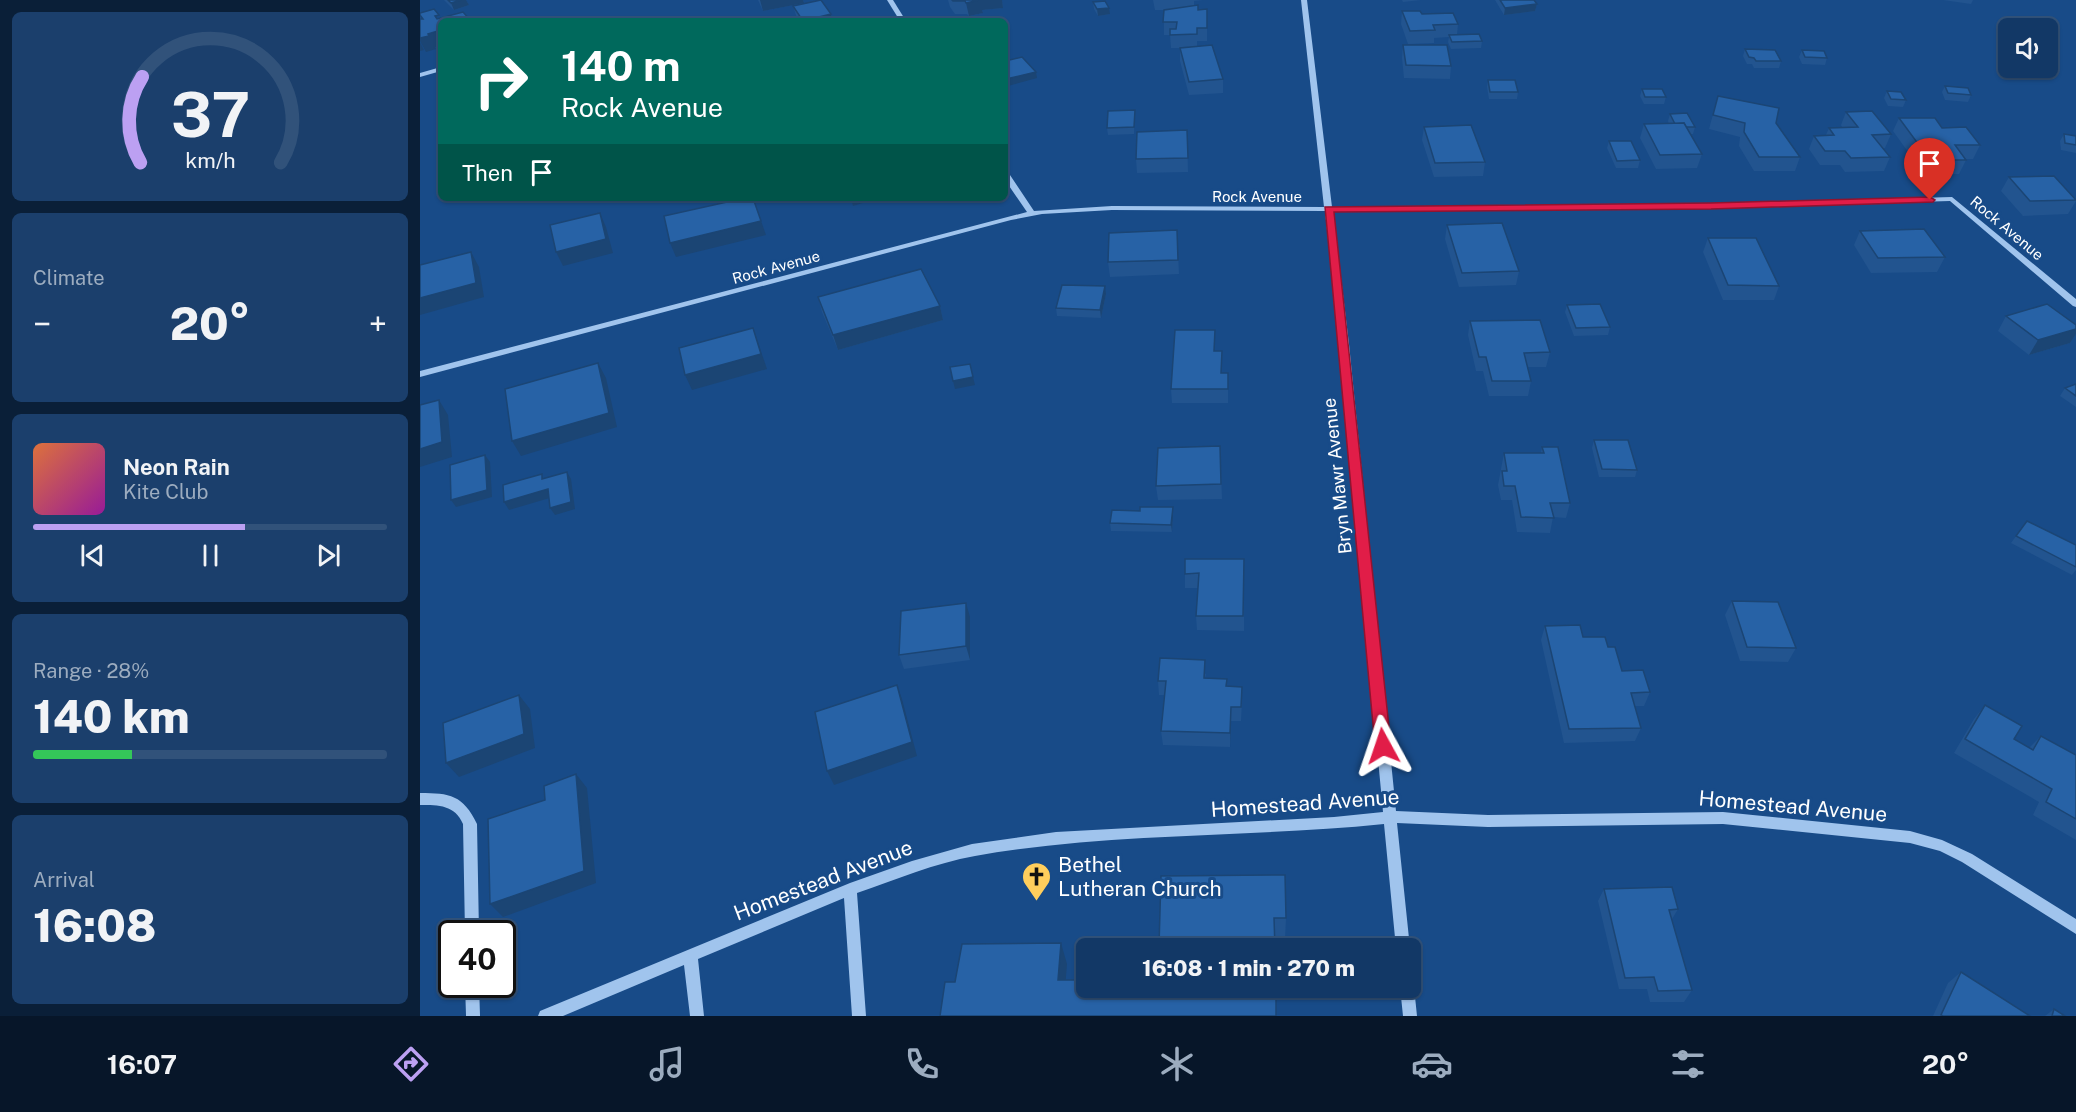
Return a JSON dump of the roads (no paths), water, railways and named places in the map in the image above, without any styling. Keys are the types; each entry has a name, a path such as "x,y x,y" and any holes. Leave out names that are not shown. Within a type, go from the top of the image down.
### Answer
{"street":[{"path":"890,0 901,18"},
{"name":"Bryn Mawr Avenue","path":"1304,0 1329,209 1402,938"},
{"path":"420,75 438,70"},
{"path":"1008,178 1032,214"},
{"name":"Rock Avenue","path":"420,374 1032,214 1112,208 1711,206 1952,199 2076,304"},
{"path":"420,799 452,801 465,810 470,824 472,920"},
{"name":"Homestead Avenue","path":"545,1016 850,890 941,857 1032,840 1326,824 1390,817 1488,821 1723,818 1910,837 1942,846 1967,858 2076,927"},
{"path":"850,890 859,1016"},
{"path":"690,956 698,1016"},
{"path":"472,998 473,1016"},
{"path":"1408,998 1410,1016"}],"place":[{"name":"Bethel Lutheran Church","path":"1037,902"}]}
